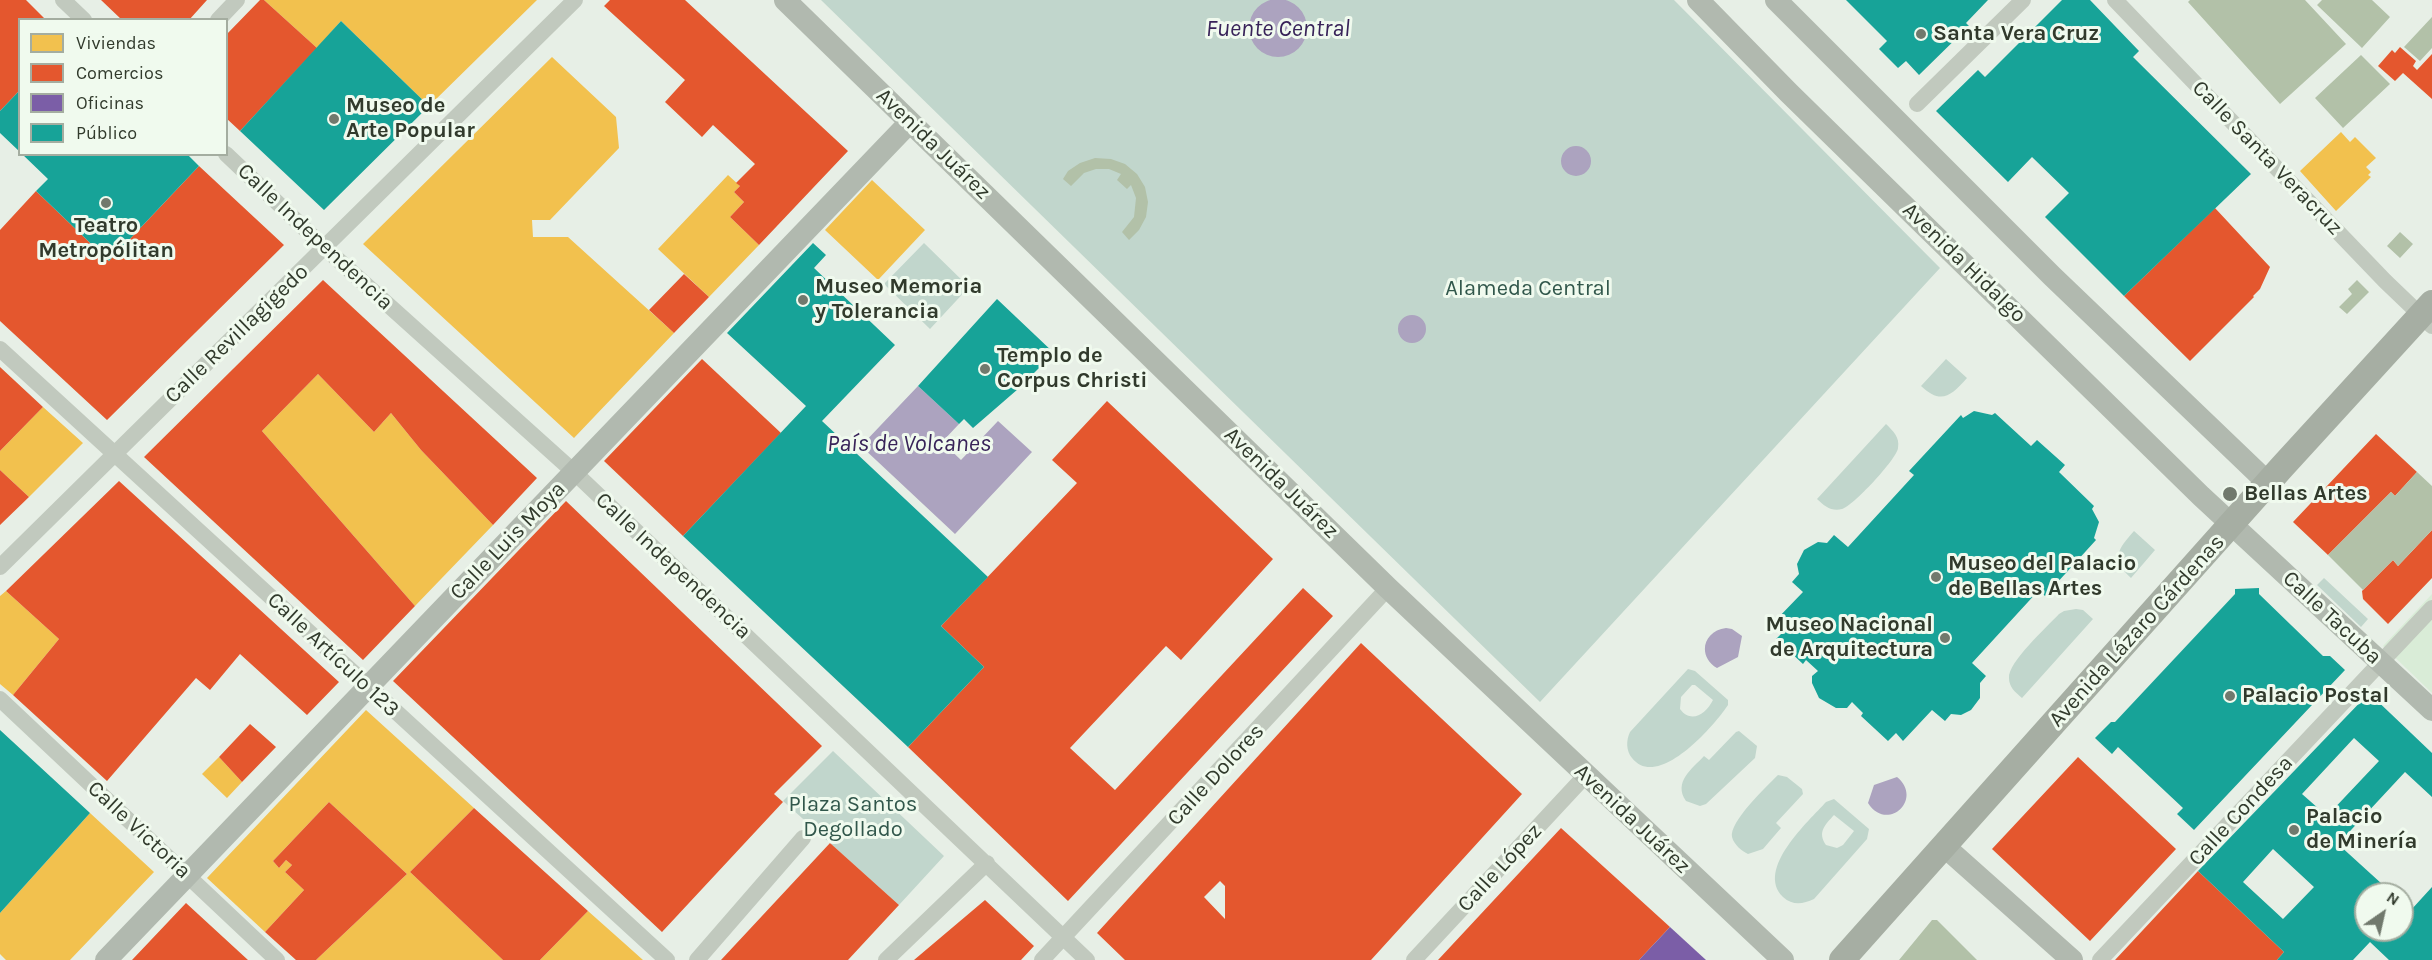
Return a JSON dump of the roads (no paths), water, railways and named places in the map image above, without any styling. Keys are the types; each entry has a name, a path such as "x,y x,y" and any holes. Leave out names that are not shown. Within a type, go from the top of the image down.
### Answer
{"main road":[{"name":"Avenida Juárez","path":"785,0 1388,588 1783,960"},
{"name":"Avenida Hidalgo","path":"1698,0 1789,93 2232,525"},
{"path":"1776,0 2052,276 2268,483"},
{"name":"Calle Luis Moya","path":"106,960 910,122"},
{"name":"Avenida Lázaro Cárdenas","path":"1842,960 2268,483 2428,315"},
{"name":"Calle Tacuba","path":"2232,525 2432,710"},
{"path":"1944,846 2072,960"}],"street":[{"path":"63,0 82,18"},
{"path":"220,18 237,0"},
{"name":"Calle Revillagigedo","path":"0,567 575,0"},
{"path":"1917,104 2023,0"},
{"name":"Calle Santa Veracruz","path":"2115,0 2428,315"},
{"name":"Calle Independencia","path":"228,156 325,248 574,472 1087,960"},
{"name":"Calle Artículo 123","path":"0,349 667,960"},
{"name":"Calle Dolores","path":"1042,960 1065,938 1388,588"},
{"name":"Calle Condesa","path":"2100,960 2432,608"},
{"name":"Calle Victoria","path":"0,699 277,960"},
{"name":"Calle López","path":"1414,960 1586,775"},
{"path":"697,960 803,838"},
{"path":"886,960 987,863"}],"water":[{"name":"Fuente Central","path":"1278,-1 1289,1 1302,12 1307,28 1305,39 1294,52 1278,57 1267,55 1254,44 1249,28 1251,17 1262,4"},
{"path":"1576,146 1587,150 1591,161 1587,172 1576,176 1565,172 1561,161 1565,150"},
{"path":"1412,315 1422,319 1426,329 1422,339 1412,343 1402,339 1398,329 1402,319"},
{"name":"País de Volcanes","path":"918,386 959,424 942,442 961,460 998,421 1032,452 955,534 861,446"},
{"path":"1726,628 1742,636 1738,657 1717,668 1707,657 1705,645 1712,634"},
{"path":"1897,777 1907,795 1905,803 1893,814 1884,815 1868,803 1874,785"}],"place":[{"name":"Santa Vera Cruz","path":"1921,34"},
{"name":"Museo de Arte Popular","path":"334,119"},
{"name":"Teatro Metropólitan","path":"106,203"},
{"name":"Museo Memoria y Tolerancia","path":"803,300"},
{"name":"Templo de Corpus Christi","path":"985,369"},
{"name":"Bellas Artes","path":"2230,494"},
{"name":"Museo del Palacio de Bellas Artes","path":"1936,577"},
{"name":"Museo Nacional de Arquitectura","path":"1945,638"},
{"name":"Palacio Postal","path":"2230,696"},
{"name":"Palacio de Minería","path":"2294,830"}],"park label":[{"name":"Alameda Central","path":"1528,289"},
{"name":"Plaza Santos Degollado","path":"853,818"}]}
